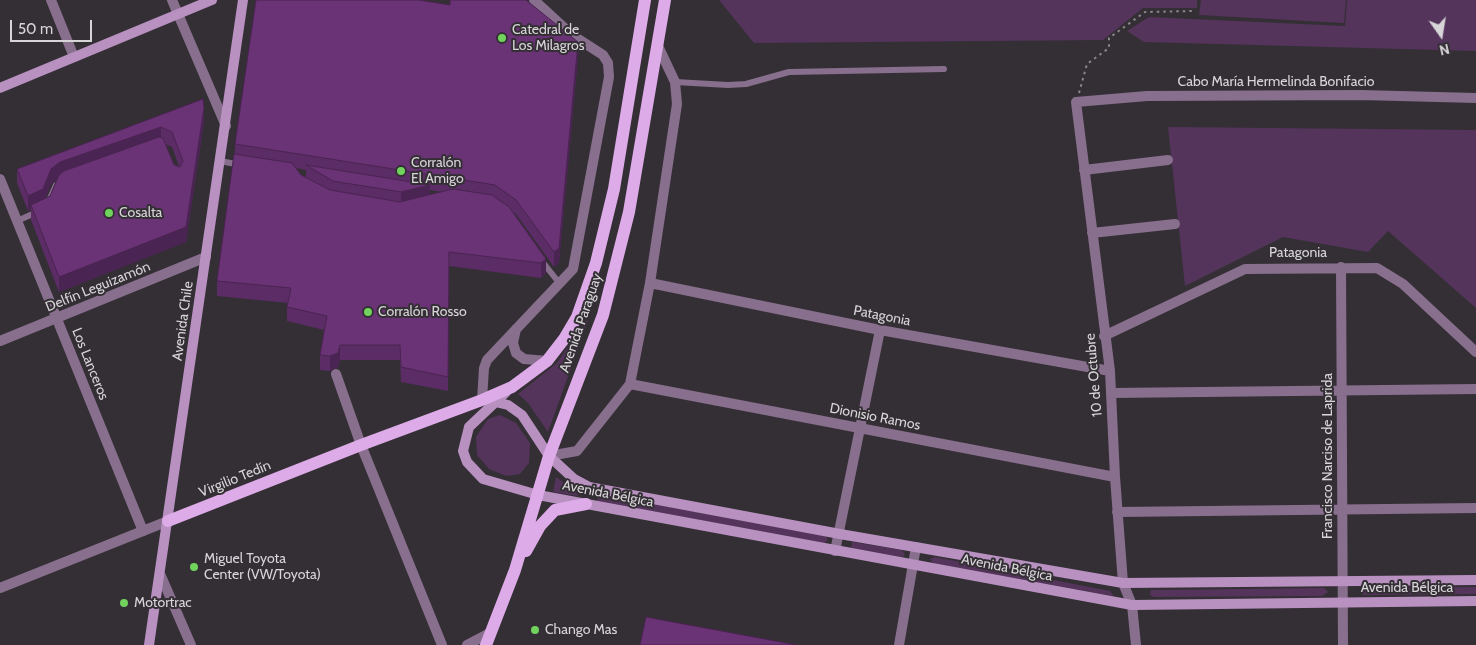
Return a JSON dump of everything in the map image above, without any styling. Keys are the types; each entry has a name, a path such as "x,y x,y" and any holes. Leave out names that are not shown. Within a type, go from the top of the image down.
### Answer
{"main road":[{"path":"0,88 212,0"},
{"name":"Avenida Chile","path":"150,645 226,126 242,0"},
{"name":"Avenida Paraguay","path":"482,400 512,387 547,361 564,339 576,317 596,263 614,189 645,0"},
{"name":"Avenida Paraguay","path":"486,645 515,570 549,456 606,306 628,212 665,0"},
{"path":"512,387 469,427 463,451 467,462 483,479 538,495"},
{"path":"482,400 508,405 522,415 549,456"},
{"name":"Virgilio Tedín","path":"168,522 361,445 482,400"},
{"name":"Avenida Bélgica","path":"549,456 574,479 589,486 840,534 1122,583 1476,580"},
{"name":"Avenida Bélgica","path":"538,495 1132,605 1476,601"},
{"path":"515,570 540,526 554,510 586,504"}],"street":[{"path":"51,0 74,57"},
{"path":"172,0 226,126"},
{"path":"482,400 484,368 487,360 573,270 609,78 608,63 603,55 572,35 534,0"},
{"path":"549,456 577,451 630,384 650,282 677,104 675,82 658,46"},
{"name":"Cabo María Hermelinda Bonifacio","path":"1076,102 1147,96 1361,95 1476,98"},
{"name":"10 de Octubre","path":"1076,102 1104,336 1110,371 1114,477 1122,583 1132,605 1136,645"},
{"path":"1084,170 1168,160"},
{"name":"Los Lanceros","path":"0,179 143,531"},
{"path":"1092,233 1174,224"},
{"name":"Delfín Leguizamón","path":"0,341 206,257"},
{"name":"Francisco Narciso de Laprida","path":"1341,267 1343,645"},
{"name":"Patagonia","path":"1104,336 1245,269 1377,268 1390,274 1476,352"},
{"name":"Patagonia","path":"650,282 880,330 1110,371"},
{"path":"516,328 512,343 516,353 524,359 547,361"},
{"path":"835,551 840,534 880,330"},
{"path":"336,374 361,445 442,645"},
{"name":"Dionisio Ramos","path":"630,384 1114,477"},
{"path":"1111,394 1342,389 1476,389"},
{"path":"1116,512 1476,508"},
{"name":"Virgilio Tedín","path":"0,588 168,522"},
{"path":"899,645 916,547"},
{"path":"161,576 191,645"},
{"path":"467,645 490,632"}],"lane":[{"path":"675,82 728,85 746,84 789,72 944,69"},
{"path":"220,161 251,167"},
{"path":"17,221 47,207 54,186 62,180"},
{"path":"536,253 560,284"}],"path":[{"path":"1076,102 1087,64 1109,48 1109,38 1144,12 1195,11"}],"shaded area":[{"path":"719,0 1197,0 1197,8 1143,8 1103,40 754,43"},
{"path":"1201,0 1346,0 1344,23 1199,15"},
{"path":"1347,0 1476,0 1476,51 1144,42 1127,31 1149,17 1345,26"},
{"path":"1168,127 1476,130 1476,308 1388,231 1368,252 1283,237 1185,286"},
{"path":"585,321 588,321 548,432 528,403 518,394 557,363"},
{"path":"500,415 516,423 530,443 529,463 520,474 506,476 489,469 477,455 476,437 488,419"},
{"path":"556,477 575,491 578,496 553,492"},
{"path":"601,494 826,536 828,540 824,543 598,501 597,495"},
{"path":"852,542 902,550 905,555 902,557 851,548"},
{"path":"935,557 1110,591 1113,595 933,563 930,559"},
{"path":"1476,587 1476,594 1363,595 1359,592 1363,588"},
{"path":"1324,588 1328,592 1322,596 1153,597 1150,595 1151,590"}],"building":[{"name":"Corralón El Amigo","path":"256,0 419,0 450,5 450,0 526,0 578,42 559,248 554,252 516,200 495,185 235,144"},
{"name":"Cosalta","path":"203,99 204,108 186,227 59,277 31,205 50,196 59,175 64,171 159,137 163,138 174,165 180,167 183,161 172,132 161,127 60,162 51,169 43,189 28,196 17,169"},
{"path":"234,154 292,163 301,175 330,190 400,202 453,189 492,195 509,207 546,259 541,263 449,252 448,377 401,367 400,345 340,345 338,353 330,356 320,355 327,316 287,307 291,288 217,281"},
{"path":"306,165 430,185 401,192 333,181"},
{"path":"646,617 797,645 640,645"}],"place":[{"name":"Catedral de Los Milagros","path":"502,38"},
{"name":"Corralón El Amigo","path":"401,171"},
{"name":"Cosalta","path":"109,213"},
{"name":"Corralón Rosso","path":"368,312"},
{"name":"Miguel Toyota Center (VW/Toyota)","path":"194,567"},
{"name":"Motortrac","path":"124,603"},
{"name":"Chango Mas","path":"535,630"}]}
